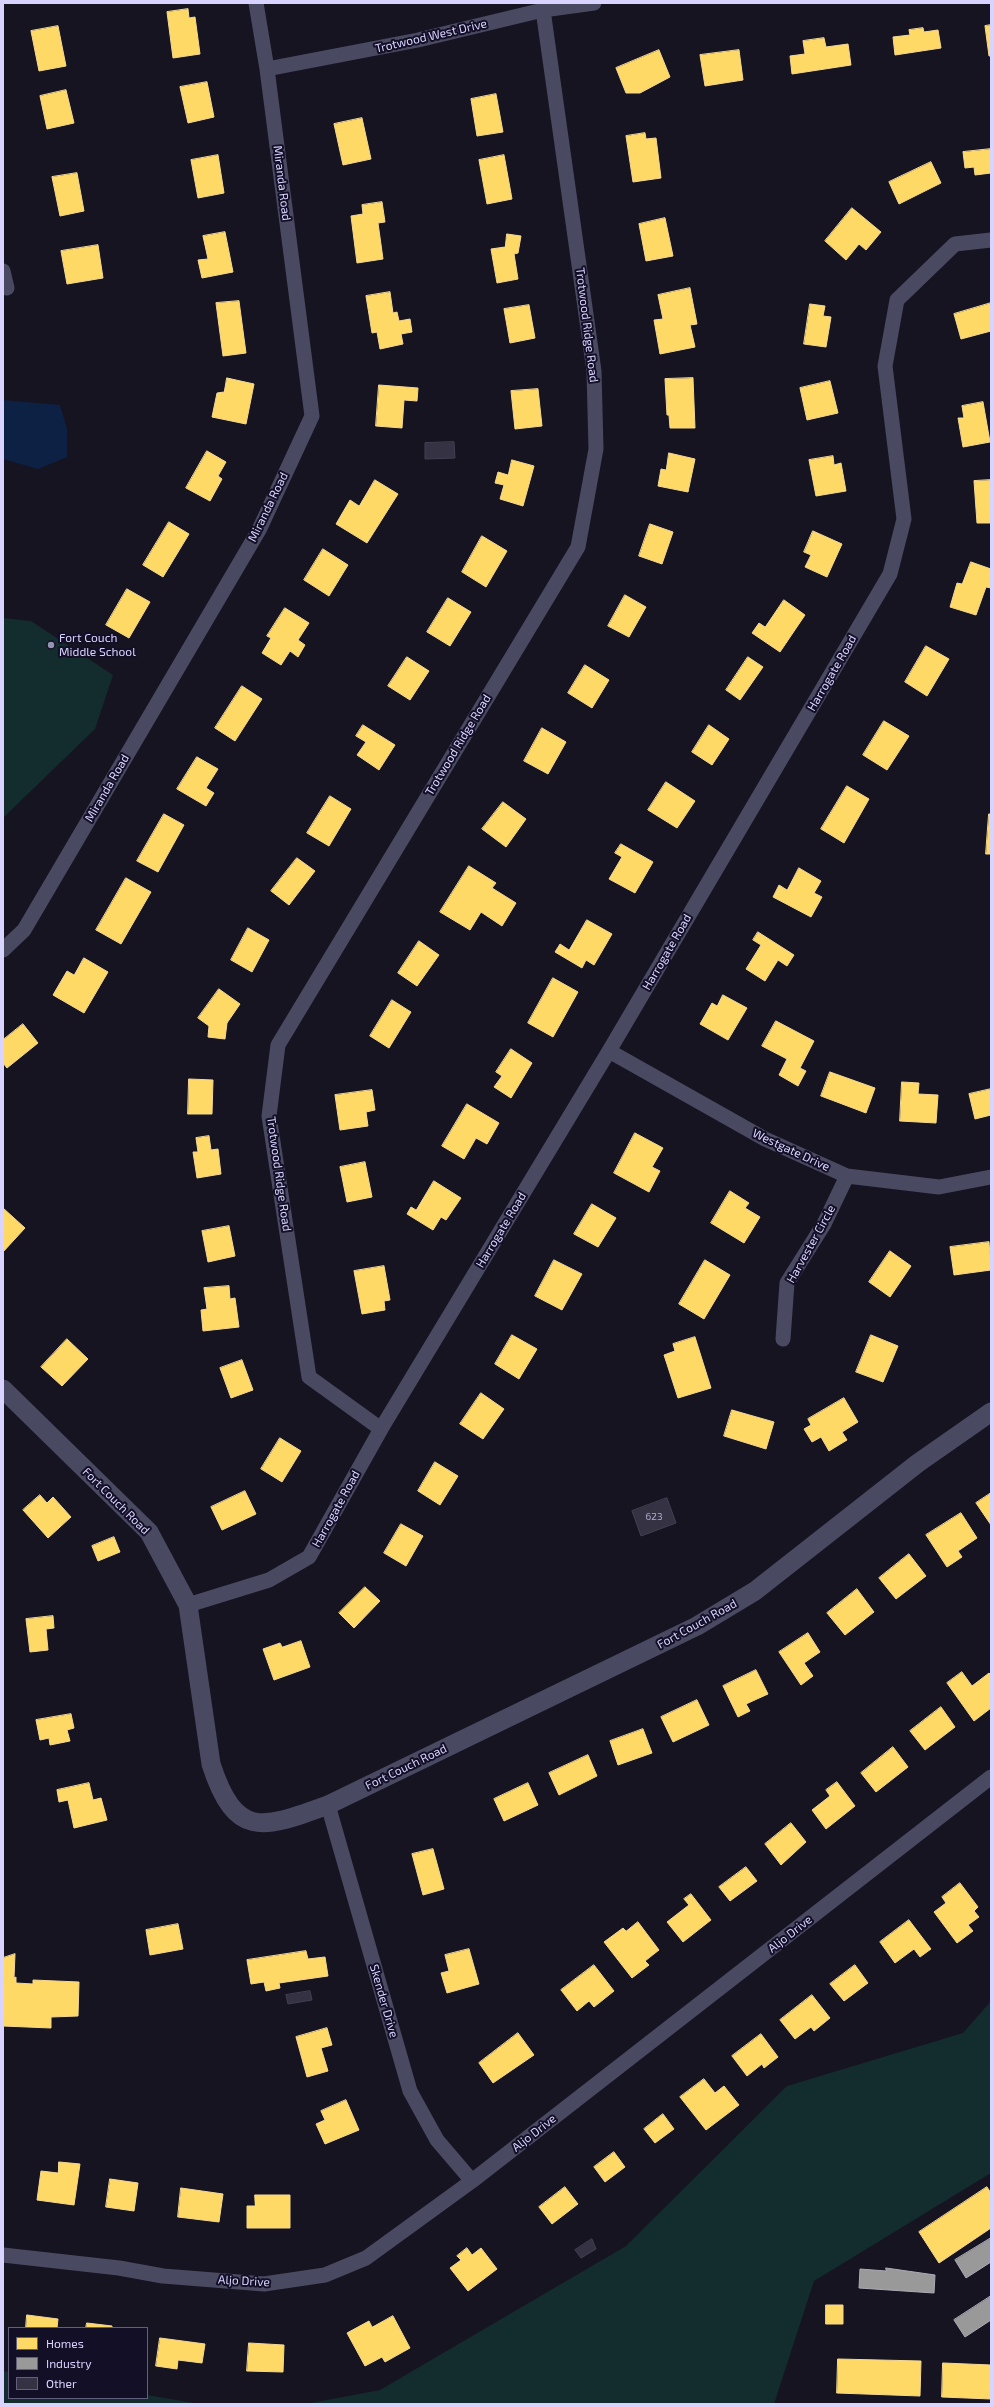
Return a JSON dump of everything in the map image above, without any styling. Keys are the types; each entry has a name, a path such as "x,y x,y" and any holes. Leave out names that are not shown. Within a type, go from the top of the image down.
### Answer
{"street":[{"name":"Miranda Road","path":"3,950 24,930 259,530 312,416 267,69 256,3"},
{"name":"Trotwood West Drive","path":"267,69 418,40 543,10 594,3"},
{"name":"Trotwood Ridge Road","path":"381,1429 309,1377 269,1116 278,1045 578,546 596,449 594,371 543,10"},
{"name":"Harrogate Road","path":"188,1605 269,1580 309,1557 381,1429 610,1051 890,574 904,519 885,366 897,300 955,244 991,240"},
{"path":"3,271 7,288"},
{"name":"Westgate Drive","path":"610,1051 765,1139 847,1176 939,1187 991,1177"},
{"name":"Harvester Circle","path":"783,1339 787,1283 824,1224 847,1176"},
{"name":"Fort Couch Road","path":"4,1391 149,1532 188,1605 211,1764 220,1790 229,1806 241,1816 260,1824 287,1819 328,1805 697,1626 755,1591 918,1463 991,1412"},
{"name":"Aljo Drive","path":"3,2255 119,2268 163,2276 264,2284 325,2275 366,2258 472,2181 991,1777"},
{"name":"Skender Drive","path":"328,1805 410,2091 437,2140 472,2181"}],"green space":[{"path":"3,618 31,621 113,675 95,729 3,818"},
{"path":"991,2001 991,2173 814,2281 774,2404 306,2404 380,2390 626,2246 787,2086 963,2033"},
{"path":"3,2371 8,2372 8,2399 148,2399 148,2395 200,2404 3,2404"}],"water":[{"path":"3,400 60,405 67,429 67,457 38,469 3,459"}],"building: Homes":[{"path":"188,9 189,18 195,17 200,54 173,58 167,12"},
{"path":"991,25 991,56 989,56 985,26"},
{"path":"58,26 66,66 39,71 31,31"},
{"path":"923,28 924,32 938,30 941,48 895,55 893,37 910,35 909,30"},
{"path":"824,38 826,47 848,44 851,65 792,74 790,56 805,54 803,41"},
{"path":"659,50 670,77 640,93 626,93 616,68"},
{"path":"739,50 743,80 705,86 700,55"},
{"path":"207,82 214,117 188,123 180,87"},
{"path":"66,90 74,123 47,129 40,96"},
{"path":"496,94 503,132 477,136 471,99"},
{"path":"362,118 371,159 343,165 334,124"},
{"path":"645,133 646,139 656,138 661,178 633,182 626,136"},
{"path":"991,149 991,173 975,175 974,167 965,168 963,152"},
{"path":"218,155 224,193 198,198 191,160"},
{"path":"504,155 512,199 487,204 479,160"},
{"path":"931,162 941,183 899,204 889,182"},
{"path":"77,173 84,211 60,216 52,177"},
{"path":"382,202 385,222 378,223 383,259 357,263 351,216 363,214 362,205"},
{"path":"852,208 881,232 866,250 859,244 846,260 825,241"},
{"path":"665,218 673,256 646,261 639,224"},
{"path":"225,232 233,272 202,278 198,260 208,259 203,236"},
{"path":"507,234 521,236 518,253 514,254 518,279 497,283 491,249 505,247"},
{"path":"98,245 103,278 67,284 61,251"},
{"path":"690,288 697,324 690,325 695,347 660,354 654,320 663,319 658,295"},
{"path":"390,292 393,313 397,312 399,321 410,319 412,332 401,334 403,344 380,349 377,332 372,333 366,296"},
{"path":"239,301 246,353 223,356 216,303"},
{"path":"991,303 991,331 961,339 954,314"},
{"path":"810,304 825,306 823,316 831,317 826,347 804,344"},
{"path":"529,305 535,338 510,343 504,309"},
{"path":"227,378 254,384 246,424 212,417 217,393 224,392"},
{"path":"693,378 695,428 670,428 669,415 667,415 665,379"},
{"path":"830,381 838,413 807,420 800,388"},
{"path":"379,385 418,388 417,401 404,400 402,428 376,426"},
{"path":"538,389 542,426 515,429 511,391"},
{"path":"983,402 990,442 963,447 958,418 964,418 962,406"},
{"path":"207,451 226,462 218,476 222,479 210,501 186,488"},
{"path":"669,453 695,459 688,492 658,486 661,469 666,470"},
{"path":"833,456 834,465 841,463 846,491 816,496 809,460"},
{"path":"512,460 534,466 523,506 500,499 504,485 495,483 498,472 508,475"},
{"path":"375,480 398,494 367,543 336,524 350,500 359,506"},
{"path":"991,480 991,523 977,523 974,481"},
{"path":"169,522 189,534 163,577 143,565"},
{"path":"650,524 673,532 662,564 639,556"},
{"path":"813,531 842,544 827,577 805,567 811,555 804,552"},
{"path":"482,536 507,551 486,587 462,572"},
{"path":"323,549 348,565 329,596 304,580"},
{"path":"971,562 991,569 991,588 986,587 976,615 950,607 957,583 962,584"},
{"path":"127,589 150,602 129,638 106,625"},
{"path":"625,595 646,607 629,637 608,626"},
{"path":"448,598 471,612 450,646 427,632"},
{"path":"784,600 805,615 780,652 752,633 759,623 765,627"},
{"path":"285,608 309,623 298,640 305,645 298,657 290,651 281,665 262,653 271,638 267,636"},
{"path":"926,646 949,659 927,696 905,682"},
{"path":"407,657 429,671 410,700 388,686"},
{"path":"748,657 763,667 740,700 726,690"},
{"path":"585,665 609,680 592,708 568,693"},
{"path":"242,686 262,699 235,741 215,728"},
{"path":"884,721 909,736 887,770 863,755"},
{"path":"363,725 395,745 379,770 357,755 366,742 356,736"},
{"path":"709,725 729,739 712,765 692,752"},
{"path":"542,728 566,742 548,774 524,761"},
{"path":"197,757 218,769 206,788 214,793 206,806 177,789"},
{"path":"666,782 695,801 677,828 648,810"},
{"path":"847,786 869,799 844,843 821,829"},
{"path":"330,796 351,809 329,846 307,833"},
{"path":"503,802 526,819 506,847 482,829"},
{"path":"164,814 184,825 158,872 137,861"},
{"path":"989,814 991,814 991,854 986,854"},
{"path":"621,844 653,862 635,893 609,879 622,857 615,853"},
{"path":"297,858 315,871 289,905 271,891"},
{"path":"469,866 496,883 492,888 516,903 502,926 481,912 470,930 440,912"},
{"path":"799,868 821,881 814,893 822,897 811,917 773,897 779,885 787,890"},
{"path":"126,878 151,892 121,944 96,930"},
{"path":"587,920 612,934 594,965 586,960 582,968 555,952 560,944 569,950"},
{"path":"248,928 269,940 252,972 231,960"},
{"path":"758,932 794,955 787,966 778,960 765,981 746,969 761,945 753,940"},
{"path":"419,941 439,955 417,986 398,973"},
{"path":"84,958 108,972 84,1013 53,995 67,971 74,975"},
{"path":"553,978 578,992 553,1037 528,1023"},
{"path":"219,989 240,1004 227,1023 225,1039 208,1037 209,1026 198,1018"},
{"path":"723,995 747,1008 728,1040 700,1024 712,1003 717,1006"},
{"path":"392,1000 411,1012 389,1048 370,1036"},
{"path":"776,1021 814,1041 800,1068 806,1071 798,1086 779,1075 787,1059 762,1046"},
{"path":"23,1024 38,1043 7,1068 3,1063 3,1040"},
{"path":"511,1049 532,1063 511,1098 494,1087 502,1076 496,1072"},
{"path":"830,1072 875,1088 866,1113 821,1096"},
{"path":"189,1079 213,1080 212,1114 188,1114"},
{"path":"902,1082 919,1083 918,1094 938,1095 936,1123 900,1121"},
{"path":"991,1089 991,1115 975,1119 969,1094"},
{"path":"372,1090 375,1110 366,1112 368,1126 340,1130 335,1095"},
{"path":"467,1104 499,1123 487,1144 476,1138 464,1159 442,1146"},
{"path":"635,1133 663,1148 652,1167 660,1171 649,1192 614,1173"},
{"path":"209,1136 211,1150 218,1149 221,1174 197,1178 193,1152 198,1152 196,1138"},
{"path":"365,1162 372,1197 347,1202 340,1167"},
{"path":"434,1181 461,1198 446,1220 441,1217 433,1230 407,1214 411,1207 416,1210"},
{"path":"730,1191 749,1203 745,1208 760,1217 744,1243 711,1223"},
{"path":"592,1204 616,1218 598,1247 574,1234"},
{"path":"3,1208 25,1228 3,1252"},
{"path":"229,1226 235,1256 208,1262 202,1231"},
{"path":"989,1242 991,1270 954,1275 950,1247"},
{"path":"890,1251 911,1266 890,1297 869,1282"},
{"path":"554,1260 582,1274 562,1310 535,1296"},
{"path":"705,1260 730,1275 704,1319 679,1304"},
{"path":"384,1266 390,1300 384,1301 385,1310 362,1314 354,1271"},
{"path":"229,1286 230,1299 235,1298 239,1327 203,1331 201,1310 207,1309 204,1288"},
{"path":"512,1335 537,1349 519,1379 495,1364"},
{"path":"871,1335 898,1346 883,1382 856,1372"},
{"path":"695,1337 711,1388 678,1398 664,1355 675,1351 673,1344"},
{"path":"67,1339 88,1359 62,1386 41,1367"},
{"path":"242,1360 253,1390 231,1398 220,1368"},
{"path":"481,1393 504,1409 483,1439 460,1424"},
{"path":"844,1398 858,1422 842,1432 847,1440 829,1451 821,1437 812,1442 804,1429 811,1425 808,1419"},
{"path":"732,1410 774,1422 766,1449 724,1436"},
{"path":"280,1438 301,1451 282,1482 261,1469"},
{"path":"435,1462 458,1476 440,1505 418,1491"},
{"path":"245,1491 256,1514 222,1530 211,1507"},
{"path":"991,1493 991,1525 976,1503"},
{"path":"40,1495 47,1503 53,1497 71,1517 48,1538 23,1510"},
{"path":"961,1513 977,1538 958,1551 962,1557 947,1567 926,1535"},
{"path":"401,1524 423,1536 406,1566 384,1553"},
{"path":"114,1537 120,1552 98,1561 92,1546"},
{"path":"909,1554 926,1576 896,1599 879,1578"},
{"path":"365,1587 380,1601 354,1628 339,1613"},
{"path":"857,1589 874,1612 845,1635 827,1613"},
{"path":"53,1616 54,1628 46,1629 48,1650 30,1652 26,1619"},
{"path":"808,1633 820,1652 804,1663 813,1676 801,1685 779,1652"},
{"path":"301,1641 310,1667 274,1680 263,1649 280,1643 282,1647"},
{"path":"756,1670 768,1694 746,1704 750,1711 738,1717 723,1686"},
{"path":"962,1672 972,1686 989,1673 991,1675 991,1708 974,1721 947,1683"},
{"path":"697,1700 709,1725 673,1742 661,1717"},
{"path":"941,1707 955,1727 925,1750 910,1731"},
{"path":"71,1714 74,1728 67,1730 70,1741 50,1745 49,1738 40,1740 36,1720"},
{"path":"643,1729 652,1753 618,1765 610,1741"},
{"path":"893,1747 908,1767 876,1792 861,1773"},
{"path":"588,1755 597,1776 559,1795 549,1773"},
{"path":"837,1782 855,1806 826,1829 812,1810 830,1796 826,1790"},
{"path":"89,1783 93,1800 101,1798 107,1820 74,1828 68,1800 59,1802 57,1790"},
{"path":"528,1783 538,1805 504,1821 494,1799"},
{"path":"791,1823 806,1842 781,1865 765,1844"},
{"path":"433,1849 444,1889 423,1895 412,1854"},
{"path":"746,1867 757,1881 730,1901 719,1887"},
{"path":"960,1883 978,1907 974,1911 979,1917 968,1925 973,1931 957,1943 934,1912 946,1903 942,1897"},
{"path":"691,1894 711,1920 683,1942 667,1922 689,1905 684,1899"},
{"path":"909,1920 931,1949 920,1957 914,1949 895,1963 880,1942"},
{"path":"638,1922 659,1950 645,1961 649,1965 632,1978 604,1942 623,1928 626,1931"},
{"path":"178,1924 183,1949 150,1955 146,1930"},
{"path":"469,1949 479,1984 447,1993 441,1973 449,1971 445,1955"},
{"path":"306,1951 308,1959 325,1957 328,1976 279,1983 280,1988 266,1991 264,1982 251,1984 247,1960"},
{"path":"15,1954 14,1978 16,1977 16,1983 33,1984 33,1980 79,1982 78,2016 51,2017 51,2028 3,2026 3,1958"},
{"path":"594,1965 614,1991 594,2007 589,2001 577,2011 561,1990"},
{"path":"855,1965 868,1983 844,2001 830,1984"},
{"path":"812,1995 830,2018 814,2031 811,2027 795,2039 780,2020"},
{"path":"327,2028 332,2045 321,2048 328,2071 307,2077 296,2037"},
{"path":"518,2033 534,2055 493,2083 479,2063"},
{"path":"761,2034 778,2057 764,2068 762,2064 747,2076 732,2056"},
{"path":"704,2079 715,2093 724,2086 739,2105 706,2130 680,2097"},
{"path":"346,2100 359,2130 325,2144 316,2124 325,2120 321,2111"},
{"path":"663,2114 674,2129 655,2143 644,2129"},
{"path":"614,2152 625,2167 605,2182 594,2167"},
{"path":"59,2162 80,2164 74,2205 37,2200 41,2171 58,2173"},
{"path":"110,2179 138,2183 134,2211 106,2207"},
{"path":"565,2187 578,2204 552,2224 539,2207"},
{"path":"987,2187 991,2193 991,2228 939,2263 919,2232"},
{"path":"181,2188 223,2194 219,2222 178,2217"},
{"path":"255,2195 290,2195 290,2228 247,2228 247,2206 255,2206"},
{"path":"467,2248 472,2255 481,2248 497,2269 468,2291 450,2268 461,2260 457,2256"},
{"path":"826,2305 843,2305 843,2324 826,2324"},
{"path":"27,2315 58,2319 57,2327 26,2327"},
{"path":"393,2316 410,2348 385,2362 382,2357 365,2366 347,2333 369,2321 372,2327"},
{"path":"87,2323 112,2326 112,2327 86,2327"},
{"path":"160,2338 205,2344 202,2363 178,2360 177,2369 156,2366"},
{"path":"249,2343 284,2345 283,2372 247,2371"},
{"path":"838,2359 921,2361 920,2396 837,2393"},
{"path":"943,2363 991,2365 991,2399 942,2397"}],"building: Industry":[{"path":"991,2238 991,2262 966,2278 955,2260"},
{"path":"886,2268 935,2275 934,2293 859,2288 860,2269 886,2271"},
{"path":"991,2296 991,2320 965,2337 954,2320"}],"building: Other":[{"path":"454,442 455,458 425,459 425,443"},
{"path":"667,1498 676,1523 641,1536 632,1511"},
{"path":"310,1991 312,2000 288,2004 286,1995"},
{"path":"592,2239 596,2249 581,2258 575,2250"}],"place":[{"name":"Fort Couch Middle School","path":"51,645"}]}
